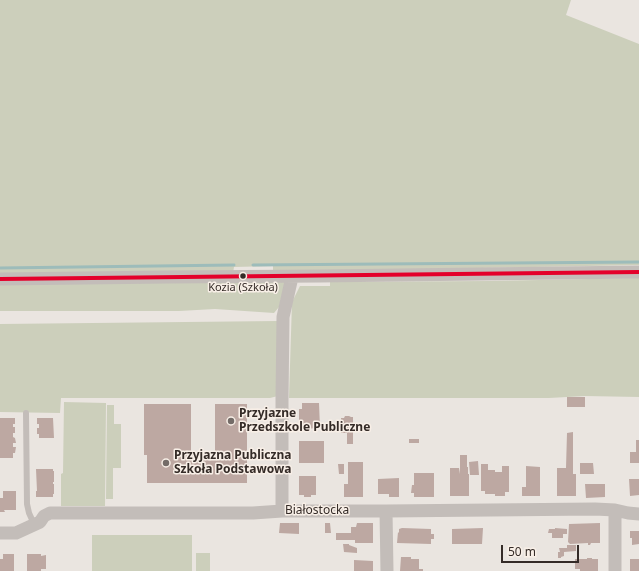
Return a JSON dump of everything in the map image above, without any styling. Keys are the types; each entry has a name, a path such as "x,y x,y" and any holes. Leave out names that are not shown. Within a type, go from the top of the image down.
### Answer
{"street":[{"path":"0,279 639,272"},
{"path":"282,511 283,317 292,277"},
{"name":"Białostocka","path":"0,533 16,533 40,522 44,516 50,513 253,513 282,511 595,509 615,510 639,514"},
{"path":"615,510 615,571"},
{"path":"386,511 387,571"}],"lane":[{"path":"26,413 27,504 34,524"}],"green space":[{"path":"0,0 571,0 566,15 639,44 639,265 273,272 273,266 234,267 233,273 0,274"},
{"path":"639,278 639,397 289,398 292,302 300,286 330,286 330,282"},
{"path":"285,282 279,307 274,313 215,309 179,311 0,311 0,284"},
{"path":"278,321 278,396 270,398 61,398 60,413 0,412 0,324"},
{"path":"64,402 106,403 105,506 61,506"},
{"path":"107,405 114,405 114,424 121,424 121,468 113,468 113,499 106,499"},
{"path":"92,535 192,535 192,571 92,571"},
{"path":"196,553 210,553 210,571 196,571"}],"building":[{"path":"567,397 585,397 585,407 567,407"},
{"path":"302,403 319,403 320,428 302,429 302,422 299,422 299,409 302,409"},
{"path":"144,404 191,404 191,454 215,454 215,404 247,404 247,483 147,483 147,455 144,455"},
{"path":"345,416 353,417 353,444 347,444 347,433 341,433 341,418 344,418"},
{"path":"0,418 15,418 15,424 13,424 13,427 15,427 15,433 13,433 13,437 15,438 16,443 13,443 13,447 16,447 15,453 13,453 13,458 0,458"},
{"path":"37,418 53,418 54,438 39,438 39,434 37,434 39,424 37,424"},
{"path":"573,432 573,474 576,474 576,496 557,496 557,468 566,468 567,433"},
{"path":"409,439 419,439 419,443 409,443"},
{"path":"636,440 639,440 639,463 630,463 630,452 636,452"},
{"path":"299,441 324,441 324,463 299,463"},
{"path":"460,455 467,455 469,496 450,496 450,468 459,468 460,474"},
{"path":"478,461 479,475 470,475 469,462"},
{"path":"348,462 363,462 363,497 344,497 344,484 348,484"},
{"path":"580,463 593,463 594,474 580,474"},
{"path":"338,464 344,464 344,474 339,474"},
{"path":"481,464 488,464 488,470 495,470 495,472 502,472 502,466 509,466 509,492 505,492 505,496 485,494 485,491 481,491"},
{"path":"526,466 540,467 540,496 522,496 522,487 526,487"},
{"path":"36,469 53,469 53,497 36,497"},
{"path":"414,473 434,473 434,497 414,497 414,493 411,493 412,485 414,485"},
{"path":"299,476 316,476 316,495 304,497 304,495 299,495"},
{"path":"399,478 399,497 389,497 389,494 378,494 378,479"},
{"path":"629,479 639,479 639,495 630,496"},
{"path":"585,484 605,484 605,497 586,498"},
{"path":"3,491 16,491 16,510 4,510 5,512 0,512 0,498 3,498"},
{"path":"280,523 299,523 299,534 279,533"},
{"path":"325,523 330,523 331,533 325,533"},
{"path":"357,523 373,523 373,543 355,543 355,540 336,540 336,533 351,533 351,527 356,527"},
{"path":"600,523 600,543 591,543 588,545 588,543 570,544 568,542 569,524"},
{"path":"483,528 482,544 452,544 452,529"},
{"path":"399,529 431,529 431,534 434,534 434,539 431,539 431,544 397,543"},
{"path":"549,529 567,529 567,534 563,534 563,538 552,538 552,533 548,533"},
{"path":"630,531 639,531 639,544 632,545"},
{"path":"343,544 349,544 357,548 357,553 344,552"},
{"path":"567,545 576,545 576,551 564,552 564,556 558,558 558,552 560,552 559,548 567,548"},
{"path":"3,554 14,554 14,571 0,571 0,559 3,559"},
{"path":"27,554 41,554 41,556 46,555 46,569 41,569 41,571 27,571"},
{"path":"401,557 419,559 419,569 423,569 423,571 400,571"},
{"path":"575,559 598,559 598,571 580,571 580,569 575,569"},
{"path":"630,559 639,559 639,571 630,571"},
{"path":"354,560 373,561 373,571 354,571"}],"waterway":[{"path":"253,265 639,262"},
{"path":"0,268 234,265"}],"transit line":[{"path":"0,279 639,272"}],"place":[{"name":"Kozia (Szkoła)","path":"243,276"},
{"name":"Przyjazne Przedszkole Publiczne","path":"231,421"},
{"name":"Przyjazna Publiczna Szkoła Podstawowa","path":"166,463"}]}
